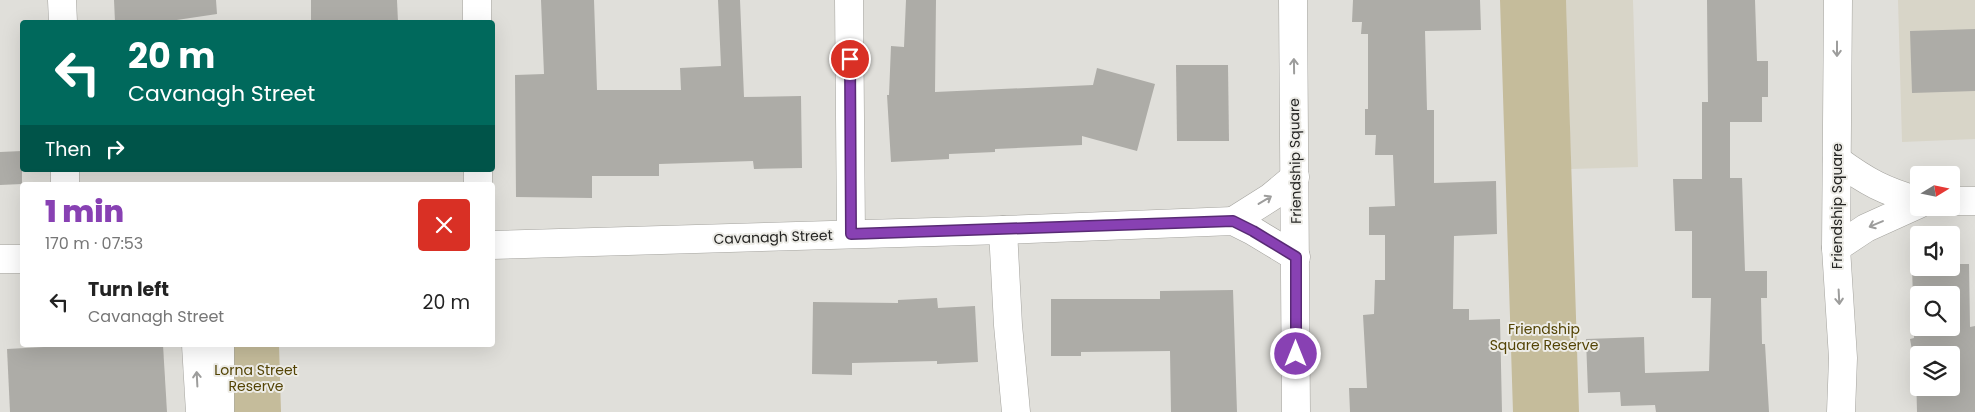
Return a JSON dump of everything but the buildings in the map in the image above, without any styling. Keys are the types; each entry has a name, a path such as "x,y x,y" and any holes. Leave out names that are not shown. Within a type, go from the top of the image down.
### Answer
{"street":[{"path":"62,0 63,20"},
{"path":"477,0 477,20"},
{"path":"849,0 851,234"},
{"name":"Friendship Square","path":"1293,0 1296,412"},
{"name":"Friendship Square","path":"1838,0 1836,248 1843,358 1841,412"},
{"path":"1837,160 1861,178 1889,192 1910,198"},
{"path":"1233,221 1271,197 1295,177"},
{"path":"1960,201 1975,200"},
{"path":"1836,248 1866,228 1910,208"},
{"name":"Cavanagh Street","path":"495,245 1003,230 1233,221 1296,257"},
{"path":"1003,230 1008,325 1016,412"},
{"path":"0,259 20,258"},
{"path":"196,347 200,412"},
{"path":"220,347 220,412"}],"shaded area":[{"path":"1566,0 1633,0 1638,167 1571,169"},
{"path":"1898,0 1975,0 1975,139 1902,142"}],"green space":[{"name":"Friendship Square Reserve","path":"1500,0 1566,0 1579,412 1513,412"},
{"name":"Lorna Street Reserve","path":"231,347 279,347 281,412 234,412"}],"route":[{"path":"850,59 851,234 1233,221 1296,257 1296,354"}]}
